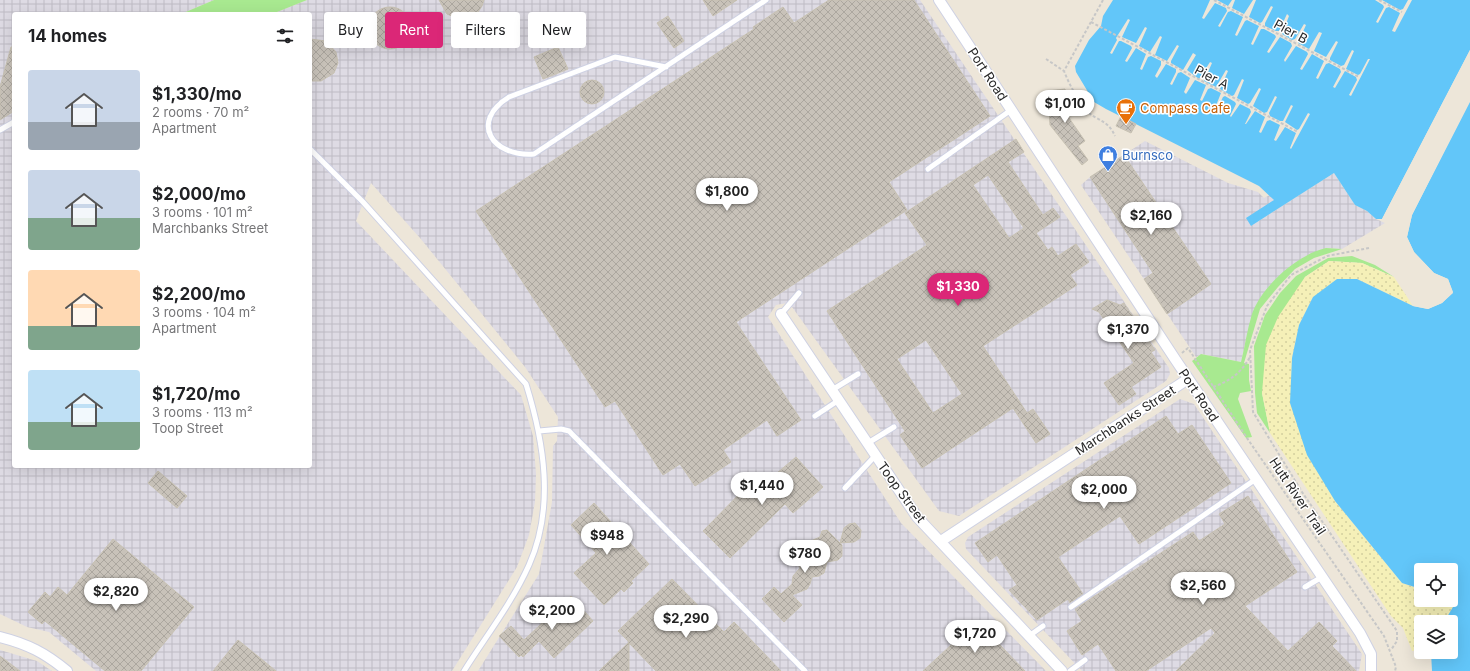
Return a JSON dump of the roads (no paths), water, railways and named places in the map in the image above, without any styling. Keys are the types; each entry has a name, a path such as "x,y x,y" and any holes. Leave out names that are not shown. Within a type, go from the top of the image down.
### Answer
{"street":[{"name":"Port Road","path":"939,0 1188,379 1360,633 1371,654 1371,671"},
{"name":"Toop Street","path":"781,314 917,517 1062,671"},
{"name":"Marchbanks Street","path":"941,541 1188,379"},
{"path":"0,637 35,648 52,658 67,671"}],"lane":[{"path":"666,67 615,57 509,96 497,104 491,113 488,123 490,135 497,145 513,153 534,154 666,67 766,0"},
{"path":"928,169 1011,110"},
{"path":"0,130 12,123"},
{"path":"312,151 363,202 526,384 539,431 545,479 542,517 530,564 511,600 464,671"},
{"path":"781,314 799,293"},
{"path":"832,390 858,374"},
{"path":"815,416 839,400"},
{"path":"868,443 894,427"},
{"path":"539,431 561,429 569,431 805,671"},
{"path":"845,488 876,455"},
{"path":"1071,607 1256,479"},
{"path":"1305,587 1322,577"},
{"path":"1029,636 1043,626"},
{"path":"1070,671 1085,660"}],"water":[{"path":"1113,0 1470,0 1470,50 1382,219 1376,219 1367,211 1355,205 1334,173 1251,226 1246,218 1274,200 1259,186 1094,102 1076,72 1075,66 1089,40 1101,26 1103,16"},
{"path":"1470,102 1470,671 1432,671 1431,659 1458,659 1458,615 1448,615 1453,607 1458,607 1458,563 1414,563 1414,587 1402,583 1335,501 1307,455 1290,403 1292,358 1299,325 1313,297 1337,279 1357,279 1413,306 1428,309 1442,303 1453,293 1448,279 1434,273 1414,252 1407,237 1412,215"}],"place":[{"name":"Compass Cafe","path":"1126,125"},
{"name":"Burnsco","path":"1108,172"}]}
